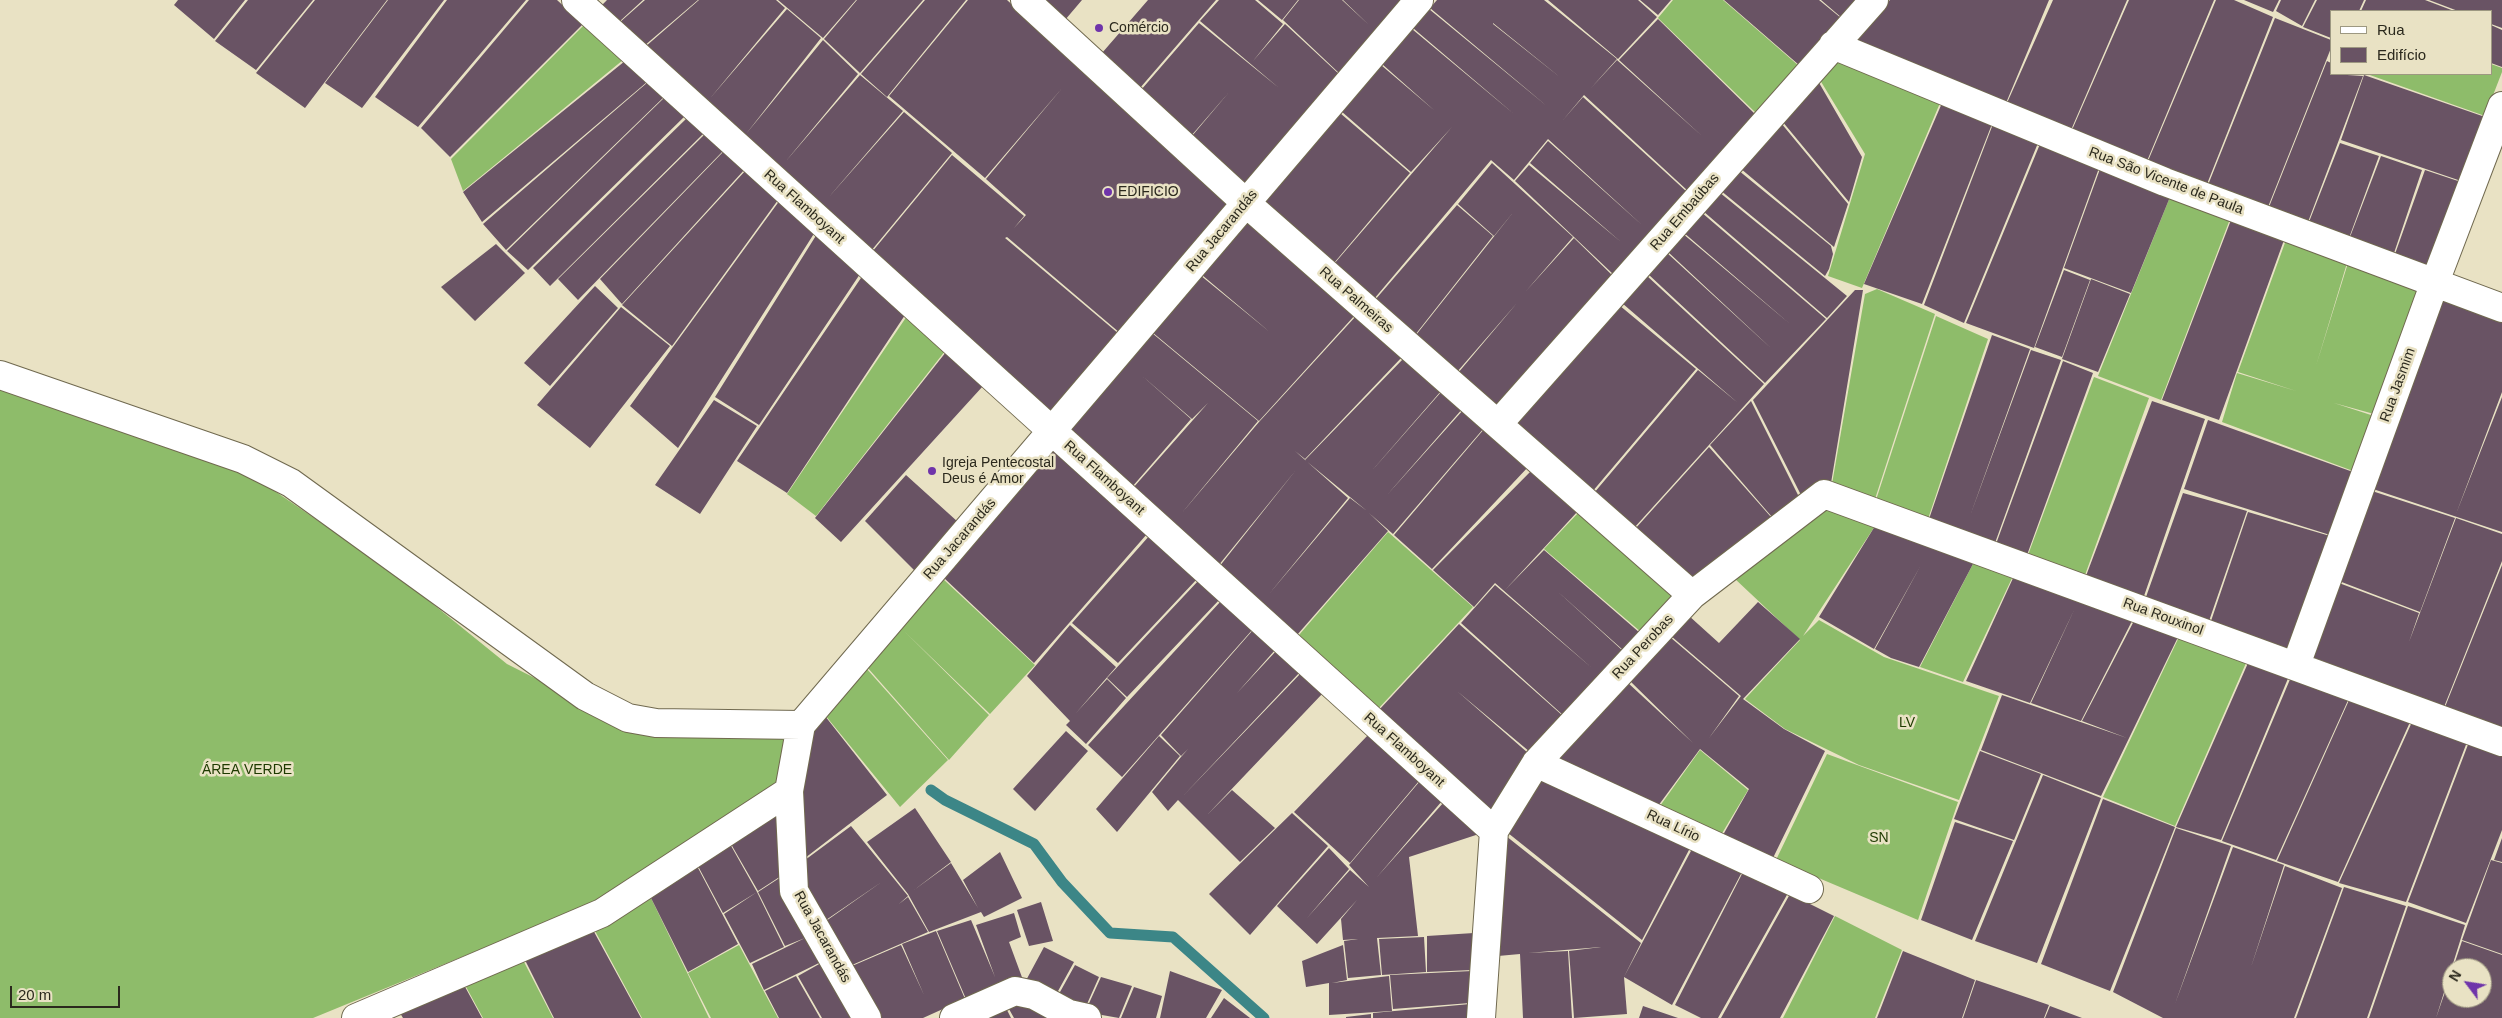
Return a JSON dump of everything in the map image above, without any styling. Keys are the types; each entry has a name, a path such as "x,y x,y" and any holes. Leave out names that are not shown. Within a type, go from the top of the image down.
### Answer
{"street":[{"name":"Rua Flamboyant","path":"576,0 1494,831"},
{"name":"Rua Palmeiras","path":"1025,0 1246,203 1692,594"},
{"name":"Rua Jacarandás","path":"867,1018 794,891 789,791 801,725 1419,0"},
{"name":"Rua Embaúbas","path":"1498,424 1874,0"},
{"name":"Rua São Vicente de Paula","path":"1833,45 2165,182 2502,308"},
{"name":"Rua Jasmim","path":"2296,665 2435,282 2502,106"},
{"path":"0,375 243,459 291,483 585,696 628,718 656,723 801,725"},
{"name":"Rua Rouxinol","path":"1824,494 2296,665 2502,742"},
{"name":"Rua Perobas","path":"1494,831 1536,763 1692,594 1824,494"},
{"name":"Rua Lírio","path":"1536,763 1809,889"},
{"path":"356,1018 494,961 602,912 789,791"},
{"path":"1481,1018 1494,831"},
{"path":"954,1018 1015,991 1034,995 1069,1014 1087,1018"}],"green space":[{"path":"1673,0 1723,0 1799,66 1757,114 1658,18"},
{"path":"584,25 623,60 463,191 451,159"},
{"path":"1837,60 1940,103 1862,288 1828,276 1865,154 1820,80"},
{"path":"2492,64 2502,68 2502,72 2485,116 2370,75 2492,75"},
{"path":"2170,197 2230,219 2161,400 2098,376"},
{"path":"2286,240 2347,263 2316,366 2348,263 2419,290 2374,414 2334,403 2374,416 2353,471 2222,422 2237,373 2296,391 2238,372"},
{"path":"1877,289 1935,314 1875,499 1832,484 1865,294"},
{"path":"907,316 945,351 816,516 787,494"},
{"path":"1936,316 1988,339 1928,519 1876,500"},
{"path":"2094,377 2149,398 2085,575 2028,555"},
{"name":"ÁREA VERDE","path":"0,388 250,474 397,575 507,664 630,726 792,734 775,789 620,892 313,1018 0,1018"},
{"name":"LV","path":"1826,508 1875,526 1803,636 1819,620 1884,657 1999,696 1959,800 1859,765 1785,729 1745,699 1800,640 1734,578"},
{"path":"1579,512 1675,595 1641,632 1544,549"},
{"path":"1388,532 1473,607 1378,709 1299,635"},
{"path":"1974,562 2013,576 1963,682 1920,667"},
{"path":"942,578 1035,665 990,714 904,631 989,715 949,760 867,667"},
{"path":"2179,637 2246,663 2175,826 2103,797"},
{"path":"866,668 948,760 900,807 825,715"},
{"path":"1700,750 1748,790 1721,835 1660,806"},
{"name":"SN","path":"1827,754 1958,802 1918,920 1776,860"},
{"path":"650,896 709,1018 642,1018 594,929"},
{"path":"1835,916 1902,950 1875,1018 1783,1018"},
{"path":"739,945 778,1018 711,1018 688,973"},
{"path":"523,960 553,1018 483,1018 464,983"}],"building":[{"path":"178,0 245,0 214,39 174,5"},
{"path":"248,0 313,0 256,70 215,41"},
{"path":"315,0 387,0 305,108 256,73"},
{"path":"388,0 444,0 362,108 325,83"},
{"path":"447,0 526,0 418,127 375,97"},
{"path":"529,0 557,0 583,24 450,157 421,128"},
{"path":"607,0 643,0 619,22 601,6"},
{"path":"645,0 698,0 644,46 619,23"},
{"path":"699,0 776,0 785,8 707,102 645,47"},
{"path":"778,0 856,0 823,38"},
{"path":"857,0 923,0 860,73 824,39"},
{"path":"925,0 966,0 887,97 861,74"},
{"path":"968,0 1007,0 1230,205 1120,333 1007,237 1005,238 1119,334 1052,414 872,252 952,155 1024,216 1014,228 1026,215 986,179 1063,87 985,178 889,96"},
{"path":"1043,0 1082,0 1065,20"},
{"path":"1148,0 1216,0 1140,88 1102,53"},
{"path":"1219,0 1255,0 1283,24 1253,61 1285,24 1340,75 1245,186 1192,136 1230,91 1191,136 1141,90 1199,23 1279,88 1200,21"},
{"path":"1258,0 1298,0 1282,20"},
{"path":"1299,0 1342,0 1369,25 1343,0 1403,0 1340,74 1283,20"},
{"path":"1437,0 1544,0 1617,59 1591,88 1617,60 1702,136 1619,60 1658,19 1756,115 1688,191 1584,95 1563,120 1583,97 1687,192 1614,275 1515,181 1529,165 1621,242 1530,163 1548,141 1642,225 1548,139 1514,180 1491,160 1374,299 1334,264 1452,127 1411,172 1341,111 1381,65 1435,111 1382,64 1412,29 1514,114 1413,28 1429,9 1548,107 1430,8","holes":["1493,23 1561,78 1493,24"]},
{"path":"1548,0 1638,0 1657,17 1618,59"},
{"path":"1640,0 1671,0 1658,15"},
{"path":"1724,0 1819,0 1841,18 1799,65"},
{"path":"1821,0 1858,0 1842,18"},
{"path":"1890,0 2049,0 2006,103 1853,40"},
{"path":"2053,0 2127,0 2071,130 2007,103"},
{"path":"2129,0 2214,0 2147,161 2072,130"},
{"path":"2216,0 2234,0 2273,17 2207,184 2148,161"},
{"path":"2244,0 2279,0 2273,12"},
{"path":"2281,0 2315,0 2302,26 2276,11"},
{"path":"2317,0 2364,0 2359,10 2330,10 2330,38 2303,27"},
{"path":"2366,0 2425,0 2451,10 2361,10"},
{"path":"2429,0 2502,0 2502,28 2492,24 2492,10 2455,10"},
{"path":"787,9 821,38 746,134 823,40 858,74 786,161 860,75 903,111 828,198 904,112 952,153 871,251 706,103"},
{"path":"2275,18 2330,40 2330,51 2268,207 2208,185"},
{"path":"2492,25 2502,30 2502,67 2492,63"},
{"path":"625,61 647,82 482,222 463,192"},
{"path":"2327,61 2330,62 2330,75 2363,76 2308,222 2269,207"},
{"path":"2364,75 2485,117 2461,181 2341,140"},
{"path":"1818,81 1862,157 1849,202 1782,121"},
{"path":"648,82 665,96 506,250 483,224"},
{"path":"665,97 685,116 528,270 507,251"},
{"path":"1942,103 1992,124 1922,304 1864,284"},
{"path":"1340,113 1410,173 1334,263 1265,201"},
{"path":"687,118 704,133 550,286 533,268"},
{"path":"1781,123 1848,204 1834,247 1740,168"},
{"path":"1993,124 2038,143 1964,323 1924,305"},
{"path":"705,134 723,151 578,300 558,279"},
{"path":"2340,143 2379,156 2349,238 2309,222"},
{"path":"2040,144 2099,168 2034,348 1966,323"},
{"path":"724,151 745,169 622,304 600,279"},
{"path":"2381,156 2422,170 2394,253 2350,237"},
{"path":"1492,163 1573,237 1526,291 1574,238 1613,276 1498,408 1458,373 1517,303 1457,372 1416,335 1515,210 1494,236 1458,204"},
{"path":"2100,169 2170,197 2131,293 2064,268"},
{"path":"746,170 778,200 672,346 622,305"},
{"path":"1738,170 1831,246 1833,254 1825,276 1720,190"},
{"path":"2425,170 2461,182 2428,266 2395,254"},
{"path":"1719,192 1847,296 1827,318 1703,211"},
{"path":"780,200 815,232 678,448 630,406"},
{"path":"1457,205 1493,236 1415,335 1375,300"},
{"path":"1701,212 1826,319 1765,383 1648,274 1666,252 1773,350 1667,251 1682,233 1790,324 1683,232"},
{"path":"2231,220 2284,240 2219,420 2162,400"},
{"path":"1247,221 1355,315 1259,421 1152,332 1200,275 1271,333 1202,275"},
{"path":"817,234 860,274 759,425 715,397"},
{"path":"496,244 525,273 475,321 441,287"},
{"path":"2064,270 2090,280 2062,357 2035,347"},
{"path":"863,275 905,315 787,493 737,461"},
{"path":"1646,275 1764,384 1634,528 1594,493 1698,370 1738,403 1622,303"},
{"path":"2091,279 2130,294 2098,372 2062,359"},
{"path":"595,286 618,308 550,386 524,363"},
{"path":"1855,290 1863,290 1831,483 1801,495 1753,400"},
{"path":"2443,298 2502,322 2502,392 2456,514 2502,397 2502,532 2373,489"},
{"path":"1619,305 1696,369 1592,492 1515,423"},
{"path":"621,307 670,346 590,448 537,405"},
{"path":"1356,316 1402,357 1305,459 1295,451 1305,460 1403,359 1441,391 1369,474 1442,391 1463,408 1387,495 1464,409 1484,428 1393,534 1369,513 1388,531 1297,635 1219,567 1296,470 1218,566 1133,488 1208,403 1192,419 1140,374 1191,419 1132,487 1069,429 1152,333 1258,421 1181,514 1259,422","holes":["1307,462 1367,511 1350,498 1269,594 1348,498"]},
{"path":"1992,335 2030,349 1970,516 2031,350 2061,360 1995,543 1929,519"},
{"path":"946,352 983,386 841,542 815,518"},
{"path":"2063,361 2093,373 2027,555 1996,544"},
{"path":"714,400 757,426 700,514 655,485"},
{"path":"1751,401 1799,497 1772,517 1710,445"},
{"path":"2152,401 2205,419 2144,596 2086,576"},
{"path":"2208,420 2353,472 2330,535 2184,489"},
{"path":"1485,428 1529,466 1432,569 1394,535"},
{"path":"1709,447 1771,517 1693,578 1635,529"},
{"path":"1053,448 1147,534 1034,663 943,577"},
{"path":"1533,469 1578,511 1505,590 1544,550 1640,633 1623,650 1556,590 1623,651 1564,716 1461,623 1495,585 1592,668 1495,583 1474,607 1433,570"},
{"path":"906,475 958,522 915,571 865,521"},
{"path":"2372,491 2455,518 2420,612 2339,581"},
{"path":"2183,493 2247,511 2209,621 2146,597"},
{"path":"2248,512 2330,536 2290,649 2211,621"},
{"path":"2456,518 2502,534 2502,561 2444,707 2312,657 2339,583 2419,613 2409,642"},
{"path":"1875,526 1974,562 1919,667 1891,658 1875,649 1921,565 1874,649 1819,617"},
{"path":"1150,535 1197,579 1118,663 1072,623"},
{"path":"2502,565 2502,726 2501,729 2445,707"},
{"path":"2014,576 2133,619 2081,721 2031,703 2075,608 2030,703 1966,681"},
{"path":"1199,580 1220,599 1127,697 1107,678"},
{"path":"1221,601 1253,629 1122,777 1088,745"},
{"path":"1758,602 1800,639 1743,699 1784,729 1825,751 1773,858 1723,835 1749,789 1700,749 1658,806 1558,759 1627,682 1693,743 1629,680 1670,637 1739,696 1709,738 1741,696 1671,636 1688,615 1719,643"},
{"path":"2135,619 2178,637 2101,796 1981,750 2002,695 2127,738 2082,721"},
{"path":"1459,624 1563,716 1530,752 1457,691 1528,753 1492,812 1379,710"},
{"path":"1070,625 1116,667 1076,713 1107,679 1126,698 1086,744 1066,725 1070,721 1027,676"},
{"path":"1253,630 1275,650 1237,693 1277,650 1300,672 1182,797 1301,673 1323,693 1207,815 1232,790 1275,828 1240,862 1178,800 1168,811 1152,792 1188,749 1181,756 1161,735"},
{"path":"2248,663 2289,676 2221,840 2176,827"},
{"path":"2291,677 2349,698 2276,860 2222,841"},
{"path":"2350,698 2410,722 2338,882 2277,861"},
{"path":"825,716 887,795 805,858 801,790 813,730"},
{"path":"2412,722 2467,742 2406,902 2339,883"},
{"path":"1066,731 1088,751 1035,811 1013,789"},
{"path":"1369,734 1419,781 1350,863 1294,812"},
{"path":"1159,736 1180,756 1117,832 1096,809"},
{"path":"2469,742 2502,755 2502,830 2466,923 2408,902"},
{"path":"1980,751 2041,774 2014,840 1954,819"},
{"path":"2043,775 2101,798 2037,963 1975,941"},
{"path":"1541,778 1690,848 1642,940 1508,833"},
{"path":"1420,781 1442,801 1377,877 1444,802 1479,834 1409,857 1418,936 1377,938 1381,975 1348,978 1344,941 1358,939 1343,940 1341,919 1357,900 1317,944 1277,906 1329,848 1349,869 1307,918 1350,870 1369,887 1349,865"},
{"path":"2103,799 2175,827 2110,991 2041,964"},
{"path":"915,808 951,862 914,890 951,863 978,908 963,880 1000,852 1022,898 984,917 981,912 929,932 908,894 867,842"},
{"path":"778,813 781,876 758,891 731,844"},
{"path":"1292,813 1328,846 1250,935 1209,894"},
{"path":"1955,822 2013,841 1972,940 1921,920"},
{"path":"851,826 908,896 899,904 908,897 928,932 852,965 826,921 883,881 826,920 807,887 805,860"},
{"path":"2176,828 2231,846 2175,1004 2233,847 2284,865 2251,967 2285,866 2342,888 2294,1018 2163,1018 2113,992"},
{"path":"1506,836 1641,943 1624,977 1627,1014 1574,1018 1569,951 1601,947 1528,953 1568,951 1572,1018 1523,1018 1520,954 1498,956"},
{"path":"2502,838 2502,862 2494,860"},
{"path":"730,844 757,892 723,913 698,866"},
{"path":"1692,849 1742,872 1672,1005 1624,977"},
{"path":"2491,860 2502,863 2502,954 2462,940"},
{"path":"697,866 738,944 688,972 650,896"},
{"path":"1743,872 1788,893 1718,1018 1701,1018 1675,1005"},
{"path":"781,877 821,962 764,990 752,964 805,938 785,946 758,892"},
{"path":"2344,887 2406,906 2367,1018 2296,1018"},
{"path":"757,892 784,947 750,963 724,914"},
{"path":"1790,894 1834,916 1780,1018 1721,1018"},
{"path":"1041,902 1053,941 1029,946 1017,910"},
{"path":"2408,906 2465,925 2455,958 2442,958 2442,999 2436,1018 2369,1018"},
{"path":"1014,913 1021,937 1009,942 1023,980 966,999 937,931 971,920 995,977 976,925"},
{"path":"593,930 641,1018 554,1018 525,960"},
{"path":"936,931 965,999 923,1018 882,1018 852,966 901,945 924,995 902,944"},
{"path":"1474,933 1472,970 1427,972 1427,936"},
{"path":"1424,937 1426,972 1382,975 1379,939"},
{"path":"2462,941 2502,955 2502,1018 2436,1018 2442,1001 2442,1008 2492,1008 2492,958 2456,958"},
{"path":"1343,945 1347,980 1332,983 1389,976 1392,1011 1329,1015 1329,983 1306,987 1302,961"},
{"path":"1044,947 1074,962 1052,1002 1023,986"},
{"path":"1903,951 1975,980 1962,1018 1877,1018"},
{"path":"821,963 853,1018 822,1018 798,976"},
{"path":"1075,965 1099,977 1083,1013 1055,1001"},
{"path":"1170,971 1222,990 1206,1018 1160,1018"},
{"path":"1472,971 1470,1003 1393,1009 1390,975"},
{"path":"796,976 820,1018 779,1018 765,991"},
{"path":"1101,977 1132,986 1119,1018 1085,1012"},
{"path":"1976,980 2049,1005 2044,1018 1963,1018"},
{"path":"464,985 482,1018 403,1018 400,1013"},
{"path":"1134,987 1162,996 1156,1018 1121,1018"},
{"path":"1030,998 1066,1018 1014,1018 1009,1009"},
{"path":"1224,998 1250,1018 1211,1018"},
{"path":"1470,1004 1469,1018 1373,1018 1373,1013"},
{"path":"1643,1006 1678,1018 1639,1018"},
{"path":"2050,1006 2082,1018 2045,1018"},
{"path":"1007,1010 1011,1018 987,1018"},
{"path":"1371,1014 1371,1018 1346,1018 1346,1017"}],"waterway":[{"path":"931,790 945,800 1034,844 1062,882 1110,933 1173,937 1264,1018"}],"place":[{"name":"Comércio","path":"1099,28"},
{"name":"EDIFICIO","path":"1108,192"},
{"name":"Igreja Pentecostal Deus é Amor","path":"932,471"}]}
